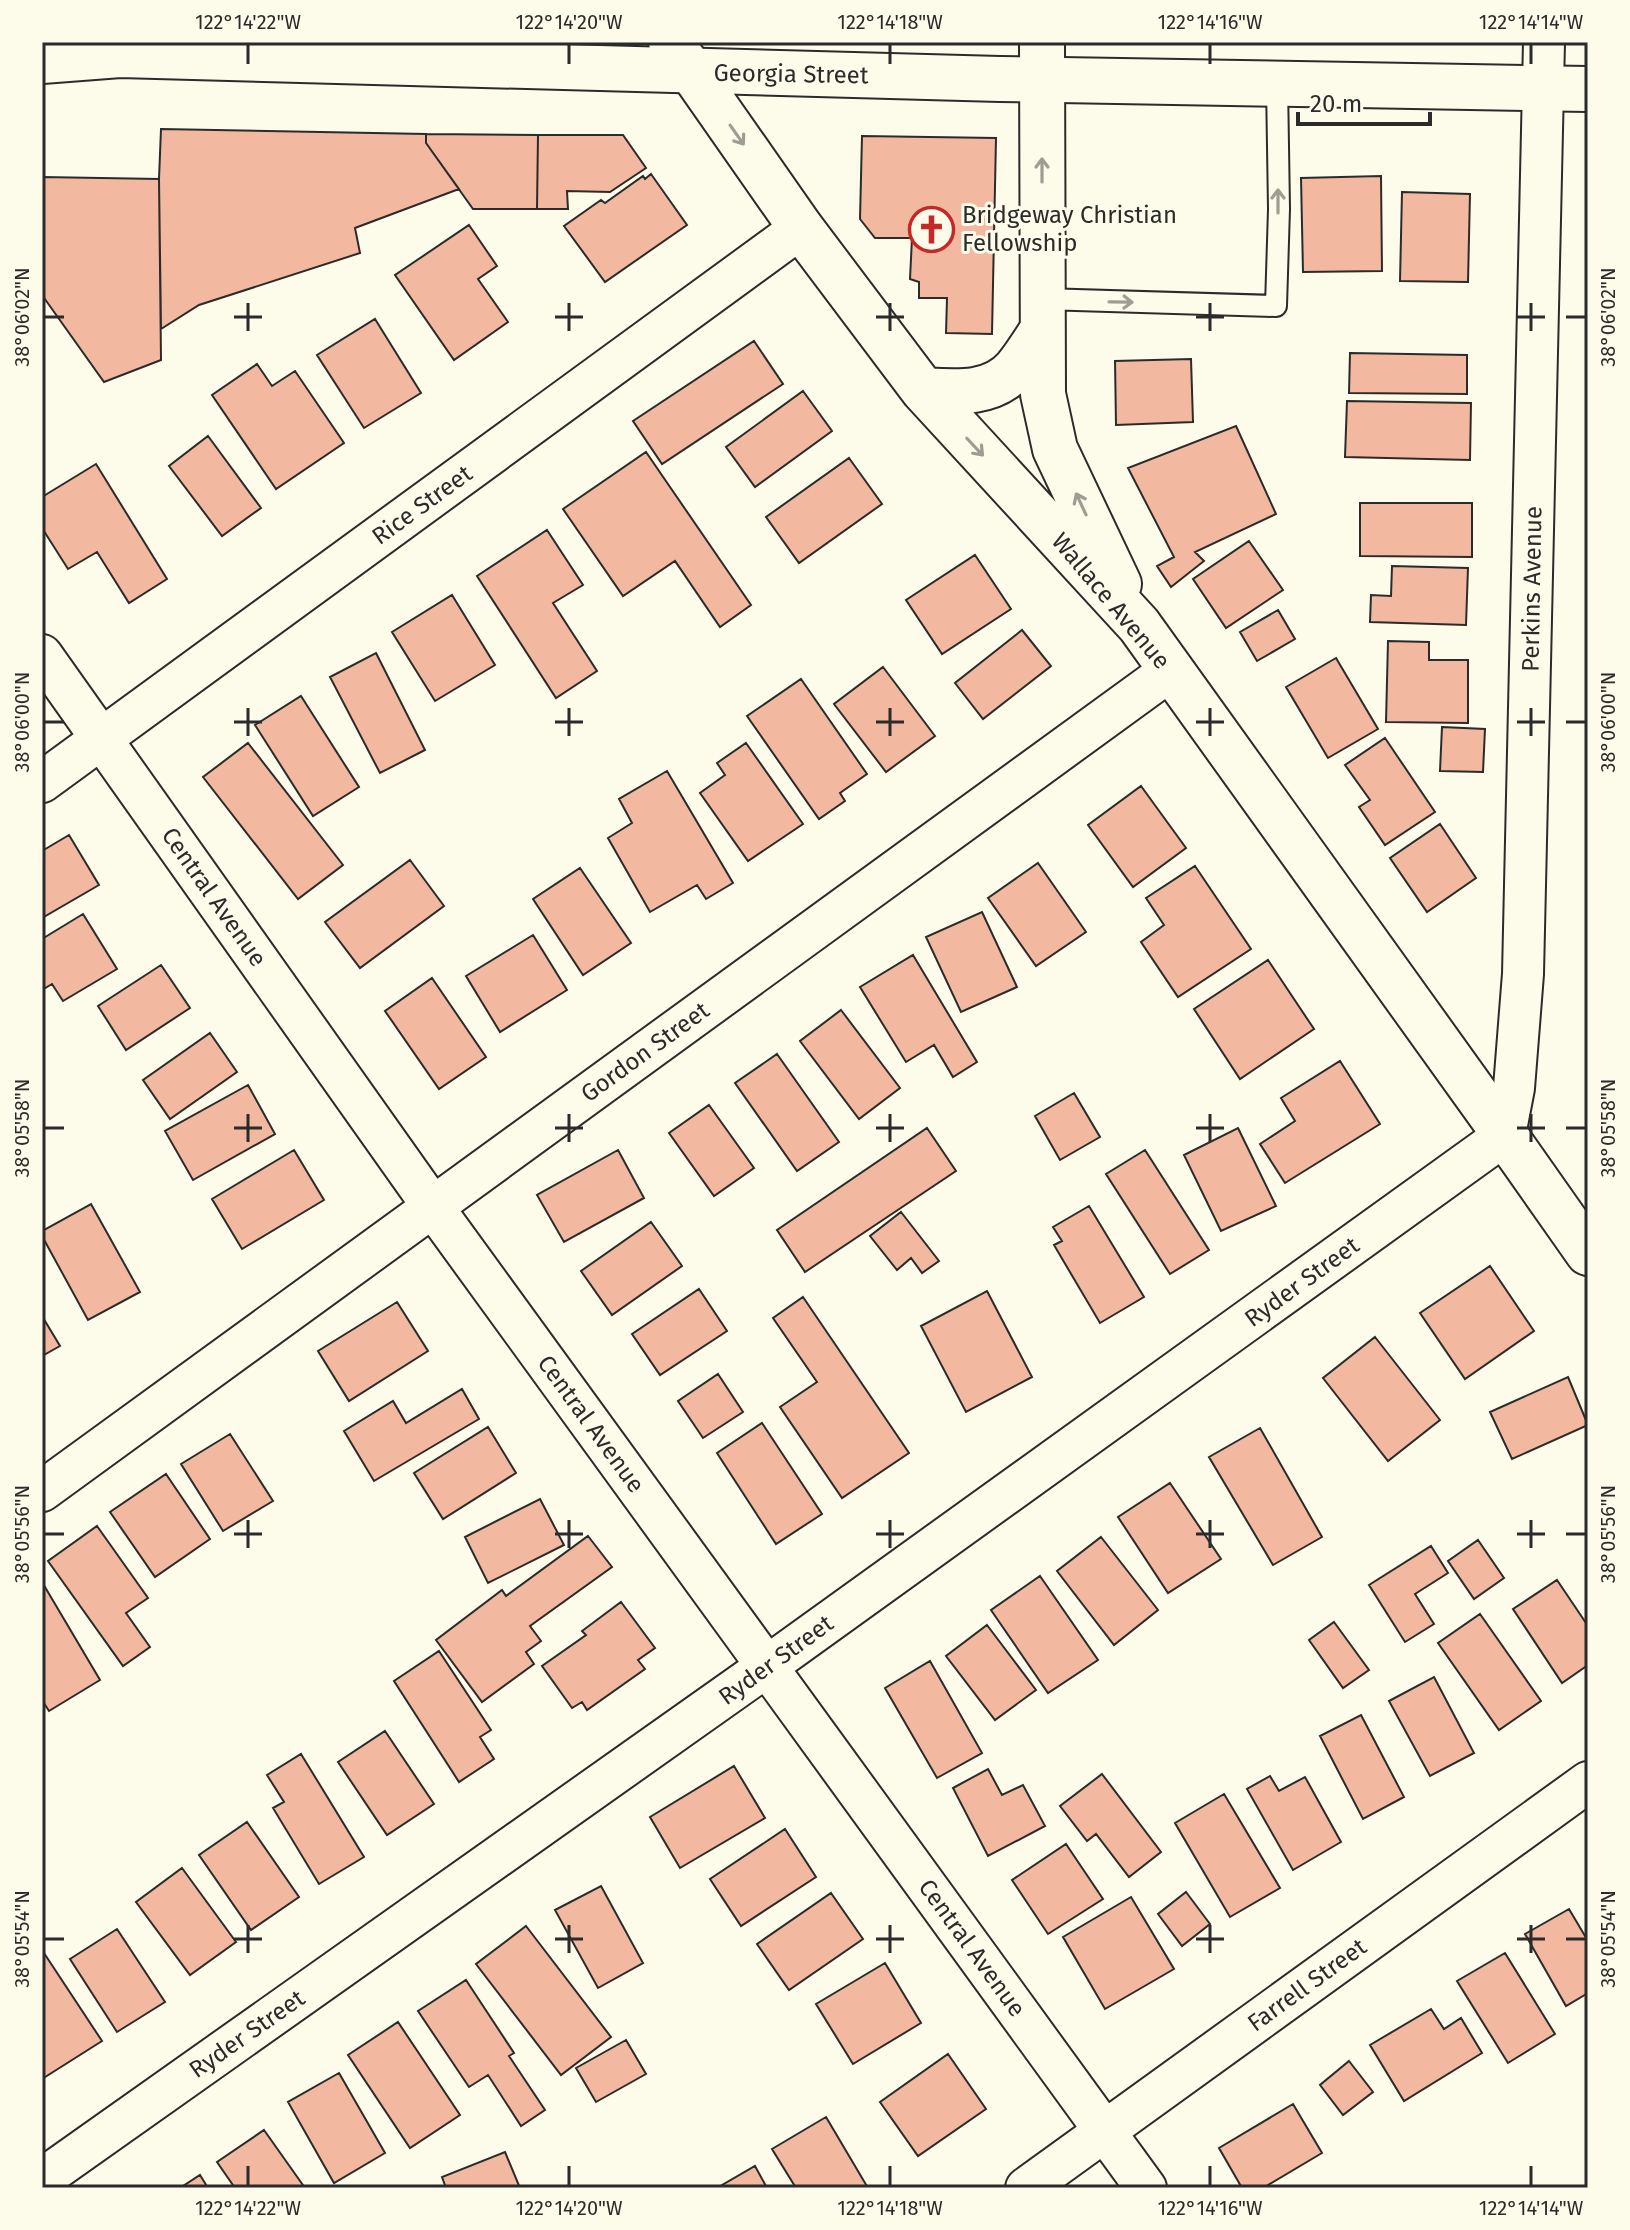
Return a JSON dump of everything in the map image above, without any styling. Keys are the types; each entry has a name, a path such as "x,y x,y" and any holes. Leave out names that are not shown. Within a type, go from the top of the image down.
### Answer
{"street":[{"name":"Perkins Avenue","path":"1505,1135 1514,1088 1523,974 1544,42"},
{"name":"Georgia Street","path":"42,61 120,55 297,51 1042,61 1277,84 1588,89"},
{"name":"Wallace Avenue","path":"682,57 801,228 923,390 1139,625 1588,1253"},
{"path":"1042,61 1043,394 1055,449 1139,625"},
{"name":"Rice Street","path":"42,782 801,228"},
{"path":"923,390 960,392 987,388 1014,371 1042,316"},
{"name":"Central Avenue","path":"42,655 433,1207 1146,2188"},
{"name":"Gordon Street","path":"42,1491 1171,670"},
{"name":"Ryder Street","path":"42,2179 766,1667 1505,1135"},
{"name":"Farrell Street","path":"1026,2188 1588,1782"}],"lane":[{"path":"1042,316 1276,306 1279,209 1277,84"}],"building":[{"path":"161,129 426,134 426,143 459,189 355,228 360,253 199,305 161,329"},
{"path":"426,134 538,135 537,209 473,209 426,143"},
{"path":"538,135 623,135 646,168 610,192 567,191 568,209 537,209"},
{"name":"Bridgeway Christian Fellowship","path":"862,136 996,138 992,334 946,333 947,298 919,298 919,282 910,279 912,238 875,238 860,219"},
{"path":"651,174 687,225 605,282 564,226 601,200 605,203 643,176 645,179"},
{"path":"1381,176 1382,271 1303,272 1301,178"},
{"path":"42,177 159,179 161,360 104,382 42,295"},
{"path":"1402,192 1470,194 1468,282 1400,281"},
{"path":"469,225 497,266 478,279 508,322 454,360 395,275"},
{"path":"375,319 421,393 364,428 317,355"},
{"path":"754,341 783,384 662,464 633,421"},
{"path":"1350,353 1467,355 1467,394 1349,393"},
{"path":"1191,359 1193,422 1116,425 1115,361"},
{"path":"257,364 272,386 295,371 344,443 276,489 212,395"},
{"path":"803,391 832,431 755,487 726,447"},
{"path":"1347,401 1471,403 1470,460 1345,457"},
{"path":"1236,426 1276,514 1195,552 1204,561 1171,587 1157,566 1174,557 1128,468"},
{"path":"208,436 261,508 222,536 169,466"},
{"path":"646,452 751,605 720,627 675,561 623,596 563,509"},
{"path":"849,458 882,504 799,563 766,517"},
{"path":"96,464 167,579 129,603 97,552 68,569 42,528 42,497"},
{"path":"1360,503 1472,503 1472,557 1360,556"},
{"path":"547,530 583,585 553,603 597,671 556,698 477,576"},
{"path":"1249,541 1283,590 1226,628 1193,579"},
{"path":"975,555 1011,609 942,654 906,600"},
{"path":"1392,566 1468,568 1466,625 1370,622 1371,595 1391,596"},
{"path":"452,595 495,665 435,701 392,632"},
{"path":"1278,610 1295,639 1257,661 1240,632"},
{"path":"1022,630 1051,666 983,719 955,683"},
{"path":"1388,641 1429,642 1429,660 1468,660 1468,723 1386,722"},
{"path":"376,653 425,750 380,773 330,677"},
{"path":"1336,658 1378,729 1328,758 1286,687"},
{"path":"883,667 935,736 886,772 834,704"},
{"path":"801,679 867,774 840,793 845,801 819,819 747,716"},
{"path":"301,696 359,787 313,816 255,725"},
{"path":"1442,727 1485,729 1483,772 1440,771"},
{"path":"1385,738 1435,812 1385,845 1359,807 1370,800 1345,765"},
{"path":"248,743 343,865 298,899 203,777"},
{"path":"746,743 803,824 748,861 700,793 725,775 717,763"},
{"path":"667,771 733,883 706,899 697,885 650,912 608,838 632,823 619,799"},
{"path":"1141,786 1186,848 1133,887 1088,825"},
{"path":"1440,824 1476,878 1427,912 1390,858"},
{"path":"69,835 99,885 42,918 42,851"},
{"path":"410,860 444,906 360,968 325,922"},
{"path":"1038,863 1086,932 1036,966 988,898"},
{"path":"1195,866 1251,949 1178,997 1141,942 1164,925 1146,898"},
{"path":"580,868 631,943 583,975 533,899"},
{"path":"982,912 1017,987 961,1012 926,937"},
{"path":"83,914 117,969 63,1001 52,984 42,990 42,939"},
{"path":"533,935 567,990 500,1032 466,976"},
{"path":"913,955 977,1062 953,1077 934,1045 906,1062 860,987"},
{"path":"1268,960 1314,1029 1240,1079 1194,1009"},
{"path":"161,965 190,1008 126,1050 98,1006"},
{"path":"432,978 486,1057 439,1089 385,1011"},
{"path":"841,1010 900,1088 859,1119 800,1041"},
{"path":"210,1033 237,1072 170,1119 143,1080"},
{"path":"777,1054 839,1142 797,1171 735,1083"},
{"path":"1340,1061 1380,1124 1285,1183 1260,1144 1295,1121 1281,1098"},
{"path":"248,1085 275,1134 193,1180 165,1131"},
{"path":"1074,1093 1100,1137 1060,1160 1035,1116"},
{"path":"709,1105 754,1168 714,1196 669,1133"},
{"path":"927,1128 956,1171 805,1272 777,1230"},
{"path":"1238,1128 1276,1206 1221,1231 1184,1155"},
{"path":"294,1150 324,1200 242,1249 212,1199"},
{"path":"618,1150 644,1198 564,1242 537,1195"},
{"path":"1145,1150 1209,1250 1170,1274 1106,1174"},
{"path":"91,1204 140,1292 88,1320 42,1231"},
{"path":"1089,1206 1144,1297 1100,1323 1054,1245 1062,1241 1053,1227"},
{"path":"901,1212 939,1261 922,1273 911,1258 897,1270 870,1236"},
{"path":"651,1222 682,1266 612,1315 581,1271"},
{"path":"1490,1266 1534,1331 1465,1379 1420,1313"},
{"path":"699,1289 727,1331 660,1375 632,1334"},
{"path":"987,1291 1032,1377 966,1412 921,1326"},
{"path":"803,1297 909,1453 842,1498 780,1407 817,1382 773,1318"},
{"path":"397,1302 428,1351 349,1401 318,1351"},
{"path":"42,1316 60,1346 42,1356"},
{"path":"1375,1337 1440,1420 1388,1461 1323,1378"},
{"path":"718,1374 743,1412 703,1438 678,1401"},
{"path":"1568,1377 1588,1425 1512,1459 1490,1412"},
{"path":"462,1389 479,1419 374,1481 344,1431 393,1401 406,1423"},
{"path":"762,1423 822,1514 776,1544 717,1453"},
{"path":"488,1427 516,1473 443,1519 414,1473"},
{"path":"1260,1428 1322,1537 1273,1565 1209,1457"},
{"path":"230,1434 273,1501 223,1531 181,1464"},
{"path":"166,1474 210,1539 155,1577 110,1512"},
{"path":"1170,1483 1221,1559 1168,1593 1118,1517"},
{"path":"540,1499 564,1545 488,1583 465,1537"},
{"path":"97,1526 148,1598 126,1613 150,1647 123,1666 48,1561"},
{"path":"588,1536 612,1567 530,1626 541,1641 526,1652 534,1664 482,1702 436,1640 502,1590 506,1596"},
{"path":"1101,1537 1158,1610 1114,1645 1057,1571"},
{"path":"1478,1540 1504,1578 1474,1599 1448,1561"},
{"path":"1431,1546 1448,1573 1415,1594 1434,1624 1405,1642 1369,1585"},
{"path":"1040,1576 1098,1660 1048,1693 991,1610"},
{"path":"1557,1580 1588,1626 1588,1665 1562,1683 1513,1609"},
{"path":"42,1582 100,1680 49,1711 42,1700"},
{"path":"621,1602 655,1648 638,1660 645,1669 587,1710 582,1702 572,1708 542,1666 586,1635 582,1631"},
{"path":"1480,1614 1541,1701 1499,1730 1438,1643"},
{"path":"1334,1622 1369,1670 1343,1688 1309,1640"},
{"path":"987,1625 1036,1690 995,1720 946,1656"},
{"path":"439,1651 491,1730 480,1737 494,1759 459,1782 394,1681"},
{"path":"930,1661 982,1753 937,1778 885,1688"},
{"path":"1434,1677 1474,1753 1430,1776 1389,1701"},
{"path":"1361,1715 1404,1797 1363,1819 1320,1736"},
{"path":"385,1731 434,1804 387,1835 338,1762"},
{"path":"301,1754 364,1857 319,1884 273,1808 284,1802 267,1775"},
{"path":"734,1766 765,1818 680,1868 650,1817"},
{"path":"988,1769 1002,1795 1023,1785 1045,1826 988,1856 953,1788"},
{"path":"1102,1774 1161,1852 1129,1877 1096,1834 1087,1841 1060,1806"},
{"path":"1270,1776 1279,1791 1305,1777 1341,1842 1293,1870 1247,1789"},
{"path":"1224,1794 1280,1888 1230,1917 1175,1823"},
{"path":"247,1822 299,1897 251,1930 199,1855"},
{"path":"785,1829 816,1877 741,1926 710,1879"},
{"path":"1066,1844 1103,1899 1048,1934 1012,1880"},
{"path":"182,1868 236,1942 190,1975 136,1902"},
{"path":"601,1886 643,1963 598,1988 555,1910"},
{"path":"1186,1892 1210,1924 1182,1946 1158,1914"},
{"path":"831,1893 863,1939 789,1990 757,1944"},
{"path":"1131,1897 1174,1969 1105,2009 1063,1937"},
{"path":"1569,1909 1588,1941 1588,1993 1566,2006 1525,1934"},
{"path":"526,1926 611,2037 561,2075 476,1964"},
{"path":"117,1929 165,2002 117,2032 70,1959"},
{"path":"42,1950 102,2041 42,2079"},
{"path":"1505,1953 1555,2034 1508,2063 1457,1981"},
{"path":"885,1963 921,2023 853,2064 816,2004"},
{"path":"466,1980 514,2053 509,2056 545,2110 521,2126 488,2075 469,2087 418,2011"},
{"path":"1431,2009 1444,2029 1461,2018 1482,2053 1404,2101 1370,2045"},
{"path":"398,2022 460,2115 410,2148 348,2055"},
{"path":"626,2040 646,2074 596,2102 576,2068"},
{"path":"948,2054 986,2109 918,2156 880,2102"},
{"path":"1349,2061 1373,2092 1343,2115 1320,2085"},
{"path":"339,2073 385,2153 334,2183 288,2102"},
{"path":"1293,2104 1322,2153 1263,2188 1242,2188 1219,2148"},
{"path":"826,2117 868,2188 796,2188 772,2149"},
{"path":"264,2130 305,2188 235,2188 217,2162"},
{"path":"505,2152 520,2188 446,2188 442,2177"},
{"path":"755,2166 767,2188 717,2188"},
{"path":"200,2175 208,2188 180,2188"}],"place":[{"name":"Bridgeway Christian Fellowship","path":"931,229"}]}
